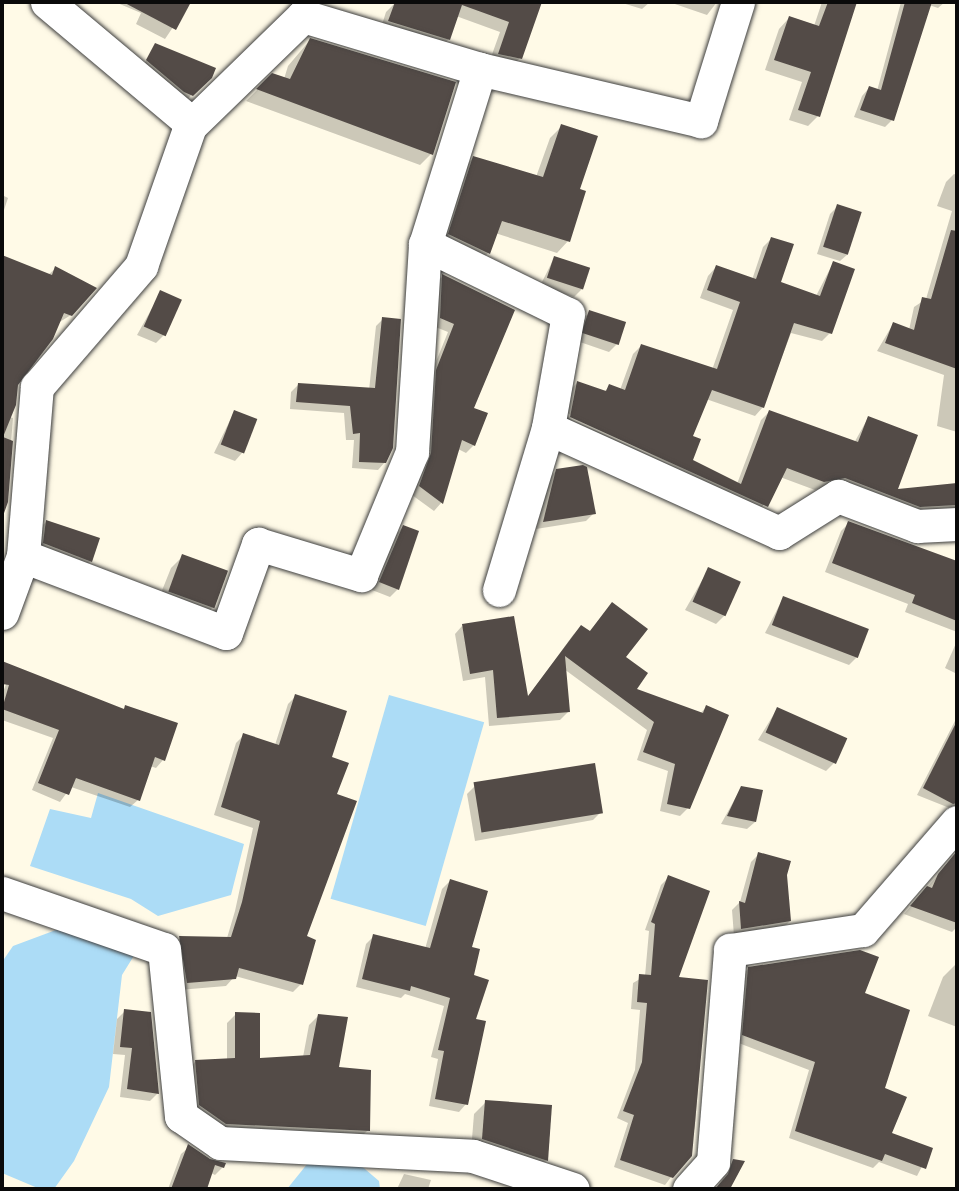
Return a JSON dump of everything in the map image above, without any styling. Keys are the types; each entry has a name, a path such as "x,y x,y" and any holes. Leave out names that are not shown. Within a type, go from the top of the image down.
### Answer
{"street":[{"path":"47,2 190,126"},
{"path":"2,613 23,556 37,387 141,266 190,126 303,16 480,69 701,121 738,2"},
{"path":"23,556 226,634 258,544 361,575 411,452 425,244 480,69"},
{"path":"425,244 568,314 548,428 499,590"},
{"path":"548,428 779,533 838,496 917,526 957,524"},
{"path":"689,1189 713,1162 730,950 863,930 957,822"},
{"path":"2,893 164,949 181,1116 220,1143 473,1156 573,1189"}],"water":[{"path":"389,695 484,722 426,926 331,899"},
{"path":"98,793 244,844 231,895 158,916 131,899 30,866 50,809 91,818"},
{"path":"72,924 135,954 122,975 109,1087 74,1161 54,1189 40,1189 2,1173 2,962 13,946"},
{"path":"352,1158 379,1181 380,1189 287,1189 308,1163"}],"building":[{"path":"123,2 191,2 176,30"},
{"path":"395,2 542,2 522,59 498,54 509,22 462,5 450,40 388,21"},
{"path":"828,2 857,2 820,117 798,110 811,72 774,60 789,16 819,26"},
{"path":"905,2 932,2 894,121 860,110 869,86 881,90"},
{"path":"310,38 456,82 433,155 256,89 272,73 290,79"},
{"path":"155,43 216,68 212,78 193,96 184,92 146,60"},
{"path":"561,124 598,136 580,189 586,191 570,242 502,221 490,254 448,234 473,156 543,177"},
{"path":"837,204 862,212 848,255 823,247"},
{"path":"951,230 957,231 957,369 885,343 893,322 914,330 922,297 931,299"},
{"path":"771,237 794,244 781,282 820,296 833,261 855,269 832,334 794,323 764,408 712,390 693,436 701,439 693,460 741,484 769,410 858,442 868,416 918,435 898,489 957,483 957,505 920,507 845,478 824,482 787,468 768,507 570,417 577,381 606,391 609,384 625,390 641,344 717,369 740,302 707,290 716,265 756,279"},
{"path":"2,255 52,275 55,266 97,288 72,316 64,313 53,339 18,385 16,405 3,437 13,441 8,502 3,516"},
{"path":"554,256 590,268 583,290 547,278"},
{"path":"442,274 515,310 474,408 488,413 475,446 462,440 443,504 419,486 431,453 436,370 454,324 440,318"},
{"path":"160,290 182,300 166,336 144,327"},
{"path":"589,310 626,322 619,345 582,333"},
{"path":"382,317 401,319 393,448 386,463 359,462 360,433 353,434 350,406 296,402 298,383 375,388"},
{"path":"234,410 257,419 244,454 221,445"},
{"path":"583,465 587,467 596,514 543,522 556,469"},
{"path":"46,520 100,538 92,562 43,543"},
{"path":"848,521 957,561 957,621 912,603 915,595 832,563"},
{"path":"403,525 419,531 399,590 379,582"},
{"path":"182,554 228,571 214,608 168,592"},
{"path":"708,567 741,582 725,616 693,602"},
{"path":"783,596 869,629 858,658 772,625"},
{"path":"612,602 648,629 626,657 648,673 637,689 703,713 706,705 729,715 690,809 667,804 675,764 643,752 654,722 565,656 570,712 497,718 493,670 470,674 462,624 514,616 528,696 581,625 590,631"},
{"path":"2,661 124,709 125,705 178,723 165,761 155,757 140,801 76,778 69,795 38,783 59,730 2,709 9,685 2,684"},
{"path":"295,694 347,711 332,757 349,763 337,794 357,801 307,936 316,940 303,985 239,968 236,979 187,983 179,936 231,937 242,902 260,821 221,807 243,733 279,745"},
{"path":"777,707 847,738 836,764 766,733"},
{"path":"957,721 957,803 953,804 923,788"},
{"path":"595,763 603,813 481,833 474,782"},
{"path":"741,786 763,790 756,822 727,816"},
{"path":"957,851 957,923 910,906 927,886 932,888 938,874"},
{"path":"758,852 791,861 787,875 791,921 741,929 739,901 745,903"},
{"path":"668,875 710,891 679,977 708,980 692,1156 673,1178 620,1160 634,1115 623,1111 642,1062 647,1003 637,1002 639,974 651,975 655,924 651,922"},
{"path":"450,879 488,891 472,947 480,949 474,975 489,980 476,1019 486,1021 468,1105 435,1099 444,1051 438,1050 450,998 411,986 410,991 362,979 373,934 430,948"},
{"path":"860,950 879,957 865,993 910,1010 885,1088 907,1097 892,1133 933,1148 926,1169 885,1154 882,1161 795,1131 815,1062 742,1035 748,967"},
{"path":"124,1009 151,1012 159,1094 127,1089 132,1048 120,1047"},
{"path":"235,1012 260,1013 260,1058 310,1055 318,1014 348,1017 339,1067 371,1070 370,1131 226,1124 199,1105 195,1060 235,1058"},
{"path":"485,1100 552,1105 548,1161 482,1139"},
{"path":"188,1144 210,1159 226,1163 224,1168 215,1165 207,1189 171,1189"},
{"path":"733,1159 745,1161 730,1189 715,1189 728,1174"}]}
